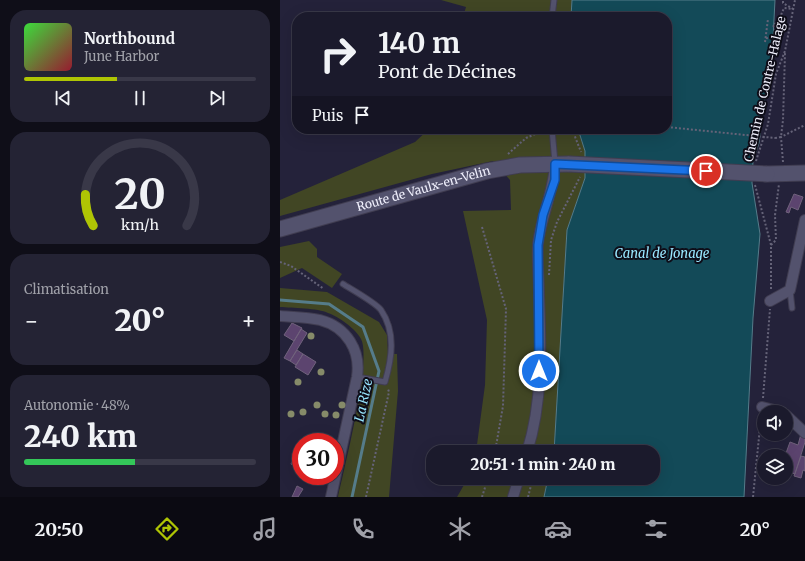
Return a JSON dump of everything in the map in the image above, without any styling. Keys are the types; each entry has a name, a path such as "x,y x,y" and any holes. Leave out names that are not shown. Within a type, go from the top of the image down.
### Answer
{"street":[{"name":"Route de Vaulx-en-Velin","path":"280,229 487,171 520,165 571,164 768,177 805,172"},
{"path":"529,445 535,428 538,400 540,309 538,245 543,215 555,180 571,164"},
{"path":"770,301 790,290 805,220"},
{"path":"280,316 321,320 336,327 348,337 356,351 361,378 331,497"},
{"path":"793,422 805,433"},
{"path":"513,497 517,485"}],"lane":[{"path":"552,12 554,0"},
{"path":"555,134 571,164"},
{"path":"343,284 380,309 391,333 391,359 385,382 361,378"},
{"path":"790,290 792,308"}],"path":[{"path":"783,0 783,3 793,9"},
{"name":"Chemin de Contre-Halage","path":"756,162 768,124 776,74 785,51 795,0"},
{"path":"767,25 773,25 778,22 784,8 793,9"},
{"path":"765,42 768,19"},
{"path":"766,38 773,39 776,31 773,25"},
{"path":"768,177 784,164 781,137 783,120 785,51"},
{"path":"672,128 775,138 781,137 805,125"},
{"path":"549,278 551,240 557,222 580,179 571,164 581,151 574,134"},
{"path":"768,177 775,215 776,240 771,245"},
{"path":"768,177 771,245 770,301"},
{"path":"482,226 506,309 503,406 496,445"},
{"path":"280,262 291,266 324,289"},
{"path":"366,497 389,392 385,382"},
{"path":"482,497 486,485"},
{"path":"528,497 531,485"}],"green space":[{"path":"441,0 572,0 571,12 464,12 466,7"},
{"path":"424,134 580,134 585,151 585,178 567,230 554,445 477,445 485,385 487,320 463,211 511,210 510,180 493,161 432,174 280,216 280,200 415,142"},
{"path":"309,241 317,249 317,257 342,274 332,288 302,268 280,278 280,247"},
{"path":"280,288 327,292 379,322 387,335 388,354 397,354 398,391 389,497 338,497 341,485 344,485 344,471 356,415 363,368 363,350 359,335 337,317 324,311 280,307"},
{"path":"464,485 547,485 544,497 457,497"}],"water":[{"name":"Canal de Jonage","path":"572,0 775,0 773,39 759,143 753,161 752,183 760,234 753,318 744,497 544,497 547,485 660,485 660,445 554,445 567,230 585,178 585,151 580,134 672,134 672,12 571,12"}],"building":[{"path":"794,194 803,197 798,210 791,207 789,213 786,212"},
{"path":"292,323 302,328 294,341 284,335"},
{"path":"301,329 307,333 290,361 284,358"},
{"path":"297,350 303,354 296,365 290,361"},
{"path":"303,354 316,362 308,375 295,367"},
{"path":"801,434 805,438 805,442 795,474 793,473 793,449 788,449 790,442 798,445"},
{"path":"801,456 805,457 805,471 803,470 801,478 794,476"},
{"path":"297,486 303,489 298,497 292,497"}],"waterway":[{"name":"La Rize","path":"280,300 329,304 363,327 379,371 352,497"}],"route":[{"path":"539,371 540,309 538,245 543,215 555,180 555,164 706,171"}]}
